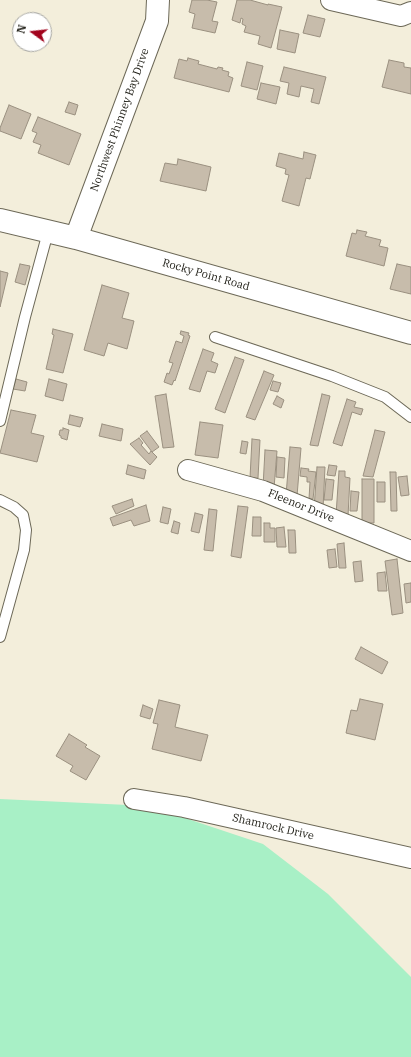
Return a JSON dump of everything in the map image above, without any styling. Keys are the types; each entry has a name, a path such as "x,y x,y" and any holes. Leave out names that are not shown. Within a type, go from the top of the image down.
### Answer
{"street":[{"name":"Northwest Phinney Bay Drive","path":"76,238 156,21 158,0"},
{"path":"331,0 408,15"},
{"name":"Rocky Point Road","path":"0,220 76,238 411,333"},
{"name":"Fleenor Drive","path":"188,470 263,491 411,551"},
{"name":"Shamrock Drive","path":"134,799 184,807 411,858"}],"lane":[{"path":"0,421 25,317 48,232"},
{"path":"215,337 332,376 385,397 411,417"},
{"path":"0,500 14,507 23,515 26,530 24,550 0,637"}],"green space":[{"path":"0,799 149,806 263,844 328,894 411,977 411,1057 0,1057"}],"building":[{"path":"192,0 217,2 212,21 218,22 215,33 192,28 195,14 189,12"},
{"path":"237,0 250,0 282,7 271,48 258,44 260,36 244,32 246,26 242,24 243,19 241,18 240,23 232,20"},
{"path":"308,15 325,19 320,37 303,33"},
{"path":"280,30 299,34 295,53 277,49"},
{"path":"188,58 199,61 198,64 217,69 218,67 223,68 222,70 229,72 228,76 233,78 229,92 174,78 179,59 187,61"},
{"path":"389,60 404,63 404,67 411,68 411,94 382,87"},
{"path":"247,62 263,66 257,90 241,86"},
{"path":"284,67 326,77 319,104 311,102 314,89 301,86 299,97 287,94 289,83 280,81"},
{"path":"261,83 280,87 276,104 257,99"},
{"path":"69,102 78,105 75,115 65,112"},
{"path":"9,105 31,114 21,139 0,131"},
{"path":"38,117 81,134 69,165 38,153 41,145 33,142 37,133 32,131"},
{"path":"304,152 316,155 310,179 306,178 299,206 282,201 289,175 285,174 286,169 276,166 279,153 303,159"},
{"path":"178,159 211,167 206,191 160,181 165,163 177,165"},
{"path":"357,230 367,232 365,236 381,240 379,246 388,248 384,266 346,256 352,233 356,234"},
{"path":"20,264 30,266 25,285 15,282"},
{"path":"397,264 411,267 411,294 390,289"},
{"path":"0,271 8,273 0,307"},
{"path":"102,285 129,293 122,318 134,321 127,349 108,343 104,356 84,350"},
{"path":"53,329 73,334 63,373 46,369 54,335 52,334"},
{"path":"181,331 189,333 188,335 190,336 175,381 174,380 172,385 164,382 173,363 169,362 176,341 182,343 184,336 180,334"},
{"path":"203,349 214,353 211,361 218,364 215,373 207,371 200,392 189,389"},
{"path":"235,357 244,360 225,413 215,409"},
{"path":"264,371 274,375 255,420 246,417"},
{"path":"16,379 27,382 25,391 13,389"},
{"path":"49,379 67,384 63,401 45,396"},
{"path":"273,381 281,383 278,392 270,390"},
{"path":"166,394 174,447 163,448 155,396"},
{"path":"322,394 330,396 318,446 310,445"},
{"path":"277,396 284,400 281,408 273,404"},
{"path":"347,399 356,402 354,407 363,409 361,415 352,412 342,446 333,443"},
{"path":"11,410 36,415 31,433 44,436 37,462 0,453"},
{"path":"70,415 83,418 80,427 68,424"},
{"path":"200,422 223,425 218,458 195,455"},
{"path":"102,424 123,429 121,441 99,436"},
{"path":"63,428 69,430 67,440 61,438 59,435 60,430 63,430"},
{"path":"375,430 385,432 373,477 363,476"},
{"path":"147,431 159,447 152,452 140,436"},
{"path":"139,438 143,443 141,445 149,454 151,451 157,457 150,465 130,444"},
{"path":"252,439 260,440 258,478 250,478"},
{"path":"242,441 248,442 246,454 240,453"},
{"path":"290,447 301,448 297,496 286,495"},
{"path":"265,450 277,451 274,488 263,487"},
{"path":"277,457 285,458 284,478 276,477"},
{"path":"128,465 146,470 144,479 126,474"},
{"path":"329,465 337,466 335,476 327,475"},
{"path":"317,467 325,467 323,509 314,509"},
{"path":"301,468 316,472 313,499 309,499 310,482 307,482 307,477 300,476"},
{"path":"339,471 345,471 345,477 350,478 348,516 336,515"},
{"path":"390,472 396,472 397,511 391,511"},
{"path":"407,476 409,495 401,496 398,477"},
{"path":"326,479 334,480 332,500 324,500"},
{"path":"362,479 374,479 374,523 362,523"},
{"path":"377,482 385,482 385,502 377,502"},
{"path":"351,491 359,492 357,511 350,511"},
{"path":"132,499 134,506 116,514 112,506"},
{"path":"146,505 150,521 134,526 131,520 113,526 110,518"},
{"path":"238,506 248,507 241,558 231,556"},
{"path":"163,507 171,509 168,524 160,522"},
{"path":"209,509 217,510 213,551 204,550"},
{"path":"195,513 203,515 199,533 191,531"},
{"path":"253,517 261,517 261,536 252,536"},
{"path":"174,521 180,523 178,534 171,532"},
{"path":"264,523 270,523 270,528 275,528 275,542 264,542"},
{"path":"284,527 286,547 277,547 276,528"},
{"path":"288,530 295,530 296,553 289,553"},
{"path":"344,543 346,568 339,568 337,544"},
{"path":"335,549 337,567 329,568 327,550"},
{"path":"397,559 403,613 392,615 385,561"},
{"path":"361,561 363,581 355,582 353,562"},
{"path":"385,572 387,591 378,591 377,573"},
{"path":"411,583 411,602 406,603 404,584"},
{"path":"361,647 388,662 382,674 355,659"},
{"path":"360,699 383,704 375,740 346,733 351,710 357,711"},
{"path":"159,700 180,705 175,727 208,735 201,761 152,749 158,724 153,723"},
{"path":"143,705 153,709 150,719 140,716"},
{"path":"69,734 87,745 85,747 100,756 86,780 70,771 73,766 56,756"}]}
